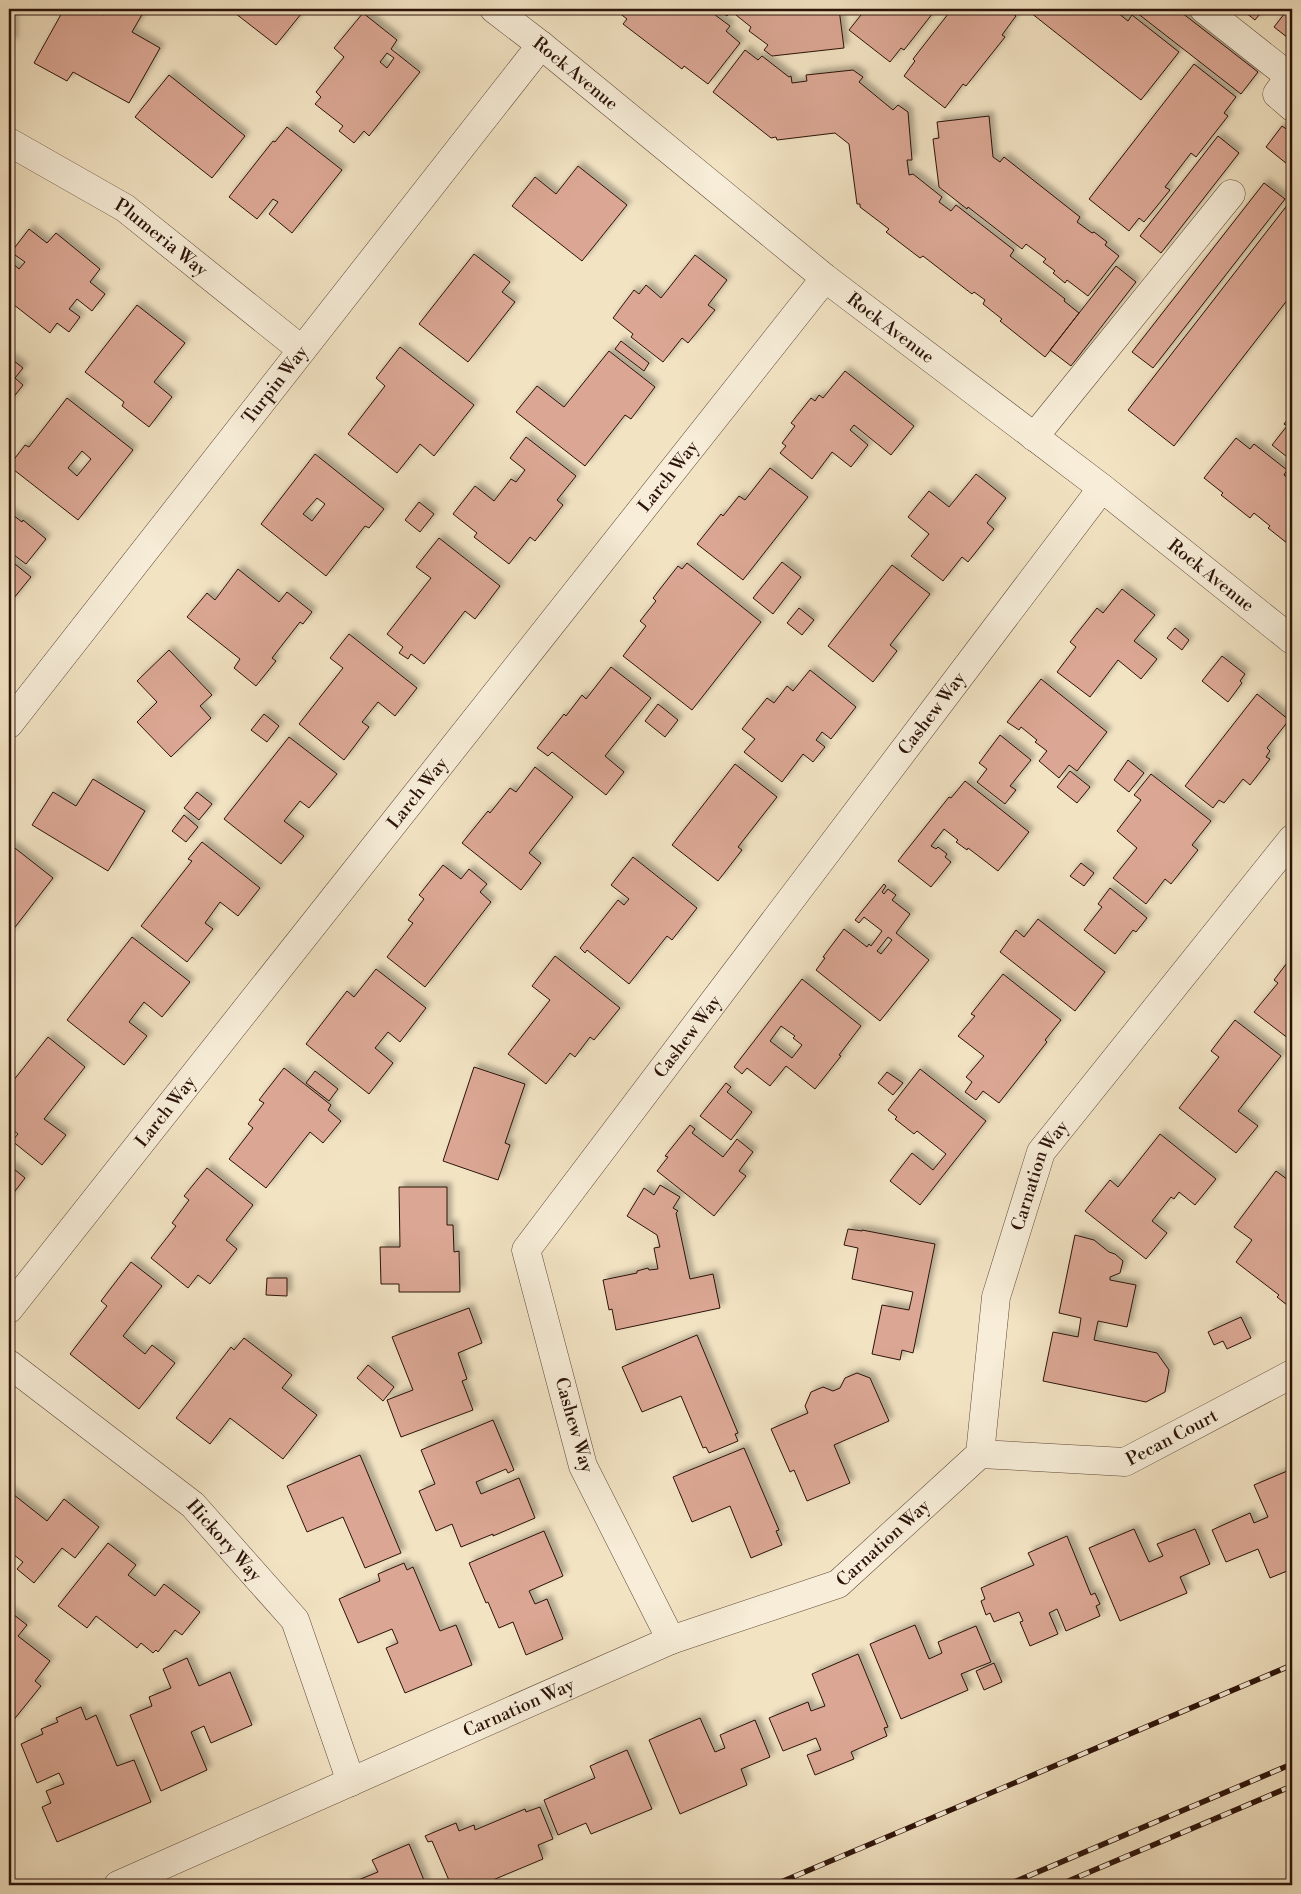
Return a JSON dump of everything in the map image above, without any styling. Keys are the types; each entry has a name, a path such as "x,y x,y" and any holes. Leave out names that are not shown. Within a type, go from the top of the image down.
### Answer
{"street":[{"path":"1204,9 1291,75 1276,94 1292,107"},
{"name":"Rock Avenue","path":"500,10 541,46 824,278 1102,488 1292,640"},
{"name":"Turpin Way","path":"9,724 541,46"},
{"name":"Plumeria Way","path":"9,142 125,208 302,350"},
{"path":"1034,437 1231,194"},
{"name":"Larch Way","path":"9,1309 824,278"},
{"name":"Cashew Way","path":"671,1640 584,1466 526,1250 1102,488"},
{"name":"Carnation Way","path":"118,1885 671,1640 838,1584 980,1454 996,1297 1041,1152 1292,839"},
{"name":"Hickory Way","path":"9,1364 193,1505 295,1620 351,1782"},
{"name":"Pecan Court","path":"980,1454 1125,1462 1292,1374"}],"building":[{"path":"9,9 13,9 13,43 9,43"},
{"path":"64,9 92,9 104,15 107,9 139,9 144,11 132,32 160,48 129,103 73,72 67,81 34,63"},
{"path":"305,9 276,45 231,10"},
{"path":"614,9 707,9 730,26 726,31 740,43 708,84 684,66 682,69 623,24 627,19"},
{"path":"717,9 839,9 844,48 772,56 764,50 768,45 749,31 751,27 731,11 727,16"},
{"path":"863,9 936,9 904,50 901,48 890,62 849,30 861,15 859,13"},
{"path":"952,9 1007,9 1016,16 1002,35 1005,37 966,86 963,84 945,108 904,76 915,61 913,59"},
{"path":"1026,9 1113,9 1128,21 1132,15 1179,52 1141,100"},
{"path":"1132,9 1177,9 1258,72 1241,94"},
{"path":"1241,9 1264,9 1255,20"},
{"path":"1288,9 1292,9 1292,41 1274,27"},
{"path":"363,13 397,40 391,49 420,72 369,136 364,131 354,143 339,131 343,126 315,104 321,97 316,92 344,57 334,48","holes":["387,53 394,58 387,68 380,62"]},
{"path":"745,50 758,60 762,56 789,77 791,76 792,83 807,81 806,75 853,70 863,77 859,82 893,110 898,105 908,112 912,160 907,160 909,175 913,174 942,197 939,202 951,211 956,205 1014,250 1010,256 1065,299 1064,301 1079,313 1045,357 1000,321 1002,319 983,304 985,300 974,292 972,294 923,256 920,258 886,232 889,229 860,207 860,204 857,204 849,144 835,133 777,140 776,137 771,138 713,92"},
{"path":"1194,64 1236,97 1224,113 1228,116 1196,157 1191,153 1165,187 1170,190 1144,222 1139,218 1129,231 1089,199"},
{"path":"169,75 245,136 212,178 135,117"},
{"path":"989,116 993,157 1000,162 1004,157 1080,217 1077,222 1107,242 1105,245 1119,256 1088,296 1067,280 1065,283 1053,273 1055,271 1043,262 1046,259 1026,244 1022,249 939,187 933,139 939,138 937,122"},
{"path":"1282,126 1292,133 1292,168 1266,147"},
{"path":"287,127 342,170 292,233 269,214 278,202 273,199 257,219 229,197 273,141 275,142"},
{"path":"1218,136 1239,153 1161,253 1140,236"},
{"path":"578,166 627,205 582,261 512,206 535,177 556,194"},
{"path":"1264,183 1285,199 1153,368 1132,352"},
{"path":"1292,199 1292,294 1174,446 1128,410"},
{"path":"29,229 47,243 56,233 100,269 90,282 105,294 92,311 77,299 69,309 80,317 69,332 57,323 50,333 9,301 9,255","holes":["15,255 25,262 19,269 10,261"]},
{"path":"474,254 510,282 502,292 515,302 468,362 419,324"},
{"path":"695,255 727,280 708,305 715,310 688,343 682,338 663,362 631,337 633,334 613,318 634,290 639,294 646,285 661,298"},
{"path":"1116,266 1136,282 1071,366 1050,350"},
{"path":"137,305 185,343 154,382 172,397 149,427 122,406 124,402 85,372"},
{"path":"621,341 649,363 644,371 615,349"},
{"path":"400,347 474,405 434,456 420,444 397,473 348,434 385,386 376,378"},
{"path":"609,351 655,387 631,419 625,415 585,466 516,412 537,386 564,407"},
{"path":"9,357 23,368 15,378 23,385 9,403"},
{"path":"845,371 914,426 891,455 854,425 850,430 868,445 851,467 832,452 812,479 780,453 786,446 782,443 795,426 791,423 811,398 815,401 819,395 823,398"},
{"path":"67,398 133,450 78,520 9,466 25,445 29,447","holes":["82,451 91,459 77,476 68,468"]},
{"path":"1292,414 1292,461 1272,445 1287,426 1284,424"},
{"path":"526,437 576,476 557,500 563,505 535,541 530,537 509,564 474,537 477,533 453,514 475,486 494,501 511,479 516,482 525,470 510,458"},
{"path":"1236,438 1250,449 1254,444 1287,470 1284,475 1292,481 1292,547 1268,528 1270,526 1254,513 1250,518 1221,495 1223,493 1204,478"},
{"path":"315,454 384,509 369,528 365,526 326,576 261,524","holes":["317,498 325,504 312,521 303,514"]},
{"path":"770,468 808,497 743,580 697,544 721,514 723,516 739,496 745,500"},
{"path":"976,474 1006,498 987,523 994,529 968,562 962,557 943,581 911,556 929,534 908,517 929,491 949,507"},
{"path":"419,502 434,514 420,532 405,520"},
{"path":"9,512 22,522 23,520 46,539 26,564 14,555 10,560 31,577 9,604"},
{"path":"439,538 500,586 475,619 465,611 424,664 411,654 408,659 399,653 403,647 387,634 431,578 416,567"},
{"path":"782,562 801,577 773,614 753,598"},
{"path":"687,563 761,622 692,710 623,656 646,626 640,621 656,601 653,598 678,566 682,569"},
{"path":"892,565 930,594 890,645 897,651 873,682 828,646"},
{"path":"238,569 279,602 287,592 312,612 303,624 300,622 272,658 276,661 256,686 234,668 240,659 187,617 207,593 215,600"},
{"path":"1122,589 1155,615 1134,641 1157,659 1141,679 1118,660 1090,697 1057,672 1076,647 1070,642 1097,608 1103,613"},
{"path":"799,608 814,620 802,635 787,623"},
{"path":"1175,628 1189,640 1182,650 1167,638"},
{"path":"349,634 417,688 395,716 378,702 362,722 369,727 344,760 299,724 343,668 330,658"},
{"path":"169,650 212,695 200,706 211,718 171,757 137,722 157,702 137,681"},
{"path":"1222,656 1245,674 1240,681 1242,683 1228,702 1202,681"},
{"path":"611,667 651,698 605,756 624,772 606,795 552,752 548,756 537,748 582,695 586,699"},
{"path":"810,670 856,707 831,739 822,732 816,740 825,747 813,762 803,754 782,782 744,752 755,739 742,729 767,698 774,703 787,686 793,691"},
{"path":"1041,679 1107,732 1077,771 1069,765 1059,778 1039,761 1047,751 1035,742 1037,740 1021,727 1019,730 1007,722"},
{"path":"1257,694 1289,720 1267,748 1270,751 1266,757 1270,759 1250,785 1243,779 1224,803 1219,800 1213,808 1185,786"},
{"path":"658,704 678,720 665,737 645,721"},
{"path":"264,714 279,726 267,742 251,730"},
{"path":"1000,735 1031,760 1010,786 1016,790 1005,804 977,782 987,769 979,763"},
{"path":"289,737 337,774 309,808 300,801 284,821 304,836 281,864 224,819"},
{"path":"1128,760 1144,773 1129,792 1114,780"},
{"path":"735,764 777,797 738,847 742,850 718,881 672,845"},
{"path":"535,767 573,797 529,853 541,863 521,890 462,843 510,788 516,792"},
{"path":"1070,771 1090,787 1077,803 1057,787"},
{"path":"1151,774 1211,821 1192,845 1198,850 1171,884 1165,879 1146,904 1113,878 1137,848 1117,831 1141,800 1134,795"},
{"path":"93,779 145,811 108,871 32,825 53,792 76,806"},
{"path":"965,781 1029,832 998,871 968,848 967,850 956,842 958,840 944,829 931,846 936,849 938,847 947,854 945,857 951,862 931,887 898,861 949,797 951,798"},
{"path":"197,792 212,804 199,820 184,808"},
{"path":"184,815 198,827 186,842 172,831"},
{"path":"202,842 260,888 238,916 220,902 205,923 213,929 187,962 141,926 192,861 188,859"},
{"path":"11,845 53,878 9,935 9,848"},
{"path":"633,857 697,908 672,940 667,936 629,984 587,950 585,953 580,948 618,900 624,905 629,899 611,885"},
{"path":"1081,863 1094,873 1084,886 1070,876"},
{"path":"443,865 461,879 469,869 487,884 480,892 491,902 425,987 387,957 413,923 408,920 424,899 419,895"},
{"path":"884,884 886,886 882,892 884,894 888,889 896,895 892,900 910,914 896,933 929,960 880,1021 816,970 825,958 823,957 844,929 867,947 869,944 871,946 882,931 864,917 859,923 855,920","holes":["888,937 892,940 881,954 877,951"]},
{"path":"1110,888 1147,918 1136,932 1133,930 1115,954 1084,930 1102,907 1098,904"},
{"path":"1038,919 1105,972 1075,1011 1000,952 1016,930 1024,937"},
{"path":"132,937 190,982 162,1017 144,1002 129,1022 147,1036 124,1065 67,1020"},
{"path":"1292,948 1292,1046 1287,1042 1289,1039 1254,1012 1278,983 1274,980 1290,959 1286,956"},
{"path":"555,956 620,1008 594,1040 590,1037 575,1057 570,1053 546,1084 508,1054 550,1000 532,986"},
{"path":"376,969 426,1008 400,1042 388,1032 375,1048 393,1063 369,1094 306,1044 347,991 354,997"},
{"path":"1003,974 1061,1020 1045,1040 1047,1042 999,1103 983,1091 976,1100 965,1092 972,1082 966,1077 984,1056 958,1036 975,1016 971,1014"},
{"path":"802,979 861,1026 839,1055 841,1056 815,1089 786,1066 770,1086 747,1068 742,1074 734,1067","holes":["781,1026 795,1036 793,1038 802,1045 792,1058 770,1041"]},
{"path":"1235,1020 1281,1056 1238,1111 1258,1126 1236,1153 1179,1108 1219,1057 1211,1051"},
{"path":"48,1037 85,1067 44,1119 66,1135 42,1165 12,1141 18,1134 9,1127 9,1086"},
{"path":"474,1067 525,1084 505,1143 510,1145 498,1180 443,1161"},
{"path":"284,1068 331,1105 328,1110 341,1121 323,1143 310,1132 266,1188 229,1159 253,1128 248,1124 264,1103 259,1100"},
{"path":"920,1069 986,1121 920,1205 890,1181 912,1153 933,1170 946,1154 917,1131 914,1134 895,1119 897,1117 888,1110"},
{"path":"315,1071 338,1089 329,1101 306,1083"},
{"path":"887,1072 903,1083 893,1095 878,1083"},
{"path":"726,1083 731,1087 727,1092 752,1112 731,1140 700,1116"},
{"path":"690,1125 695,1129 692,1133 723,1157 737,1139 753,1152 739,1171 746,1176 714,1216 657,1171 668,1157 665,1156"},
{"path":"1160,1134 1216,1179 1195,1205 1179,1192 1174,1199 1171,1197 1152,1221 1167,1233 1146,1259 1085,1211 1110,1180 1118,1187"},
{"path":"9,1165 25,1178 9,1199"},
{"path":"207,1168 253,1205 226,1240 237,1249 210,1284 198,1275 188,1288 151,1258 176,1226 172,1223 189,1200 184,1196"},
{"path":"1276,1171 1292,1183 1292,1309 1277,1297 1279,1295 1236,1262 1252,1240 1234,1227"},
{"path":"660,1185 680,1197 673,1208 678,1211 676,1213 690,1279 713,1274 720,1308 616,1330 612,1309 609,1310 603,1280 637,1273 637,1271 648,1268 649,1270 658,1269 654,1248 660,1247 657,1235 627,1216 644,1188 654,1195"},
{"path":"399,1187 447,1187 447,1225 453,1225 454,1252 459,1251 460,1292 399,1292 399,1284 381,1284 380,1247 400,1247"},
{"path":"848,1229 935,1244 913,1353 902,1350 900,1360 872,1354 882,1305 909,1310 913,1292 852,1279 858,1248 844,1245"},
{"path":"1075,1235 1094,1240 1123,1261 1120,1273 1110,1277 1110,1280 1136,1285 1127,1327 1098,1321 1094,1340 1157,1353 1169,1370 1165,1392 1146,1402 1043,1381 1053,1332 1078,1337 1081,1318 1059,1313"},
{"path":"131,1262 162,1286 123,1336 145,1354 152,1345 175,1363 139,1409 70,1354 107,1306 101,1301"},
{"path":"267,1278 287,1278 287,1296 266,1295"},
{"path":"469,1308 482,1343 458,1353 467,1379 462,1381 473,1410 401,1437 387,1400 413,1390 392,1337"},
{"path":"1241,1317 1251,1338 1227,1349 1223,1341 1214,1345 1208,1332"},
{"path":"697,1335 738,1433 735,1434 738,1441 709,1453 706,1447 703,1448 681,1396 642,1412 622,1367"},
{"path":"244,1338 292,1375 282,1388 317,1415 283,1459 230,1418 210,1444 176,1418 231,1347 234,1350"},
{"path":"368,1365 394,1387 383,1401 357,1378"},
{"path":"857,1373 870,1378 889,1421 834,1445 850,1483 807,1501 794,1470 790,1472 771,1429 808,1413 805,1406 811,1392 823,1387 833,1391 840,1388 845,1378"},
{"path":"493,1420 514,1470 508,1473 506,1469 476,1482 481,1494 519,1478 535,1518 461,1547 452,1524 436,1531 419,1491 435,1484 421,1450"},
{"path":"744,1448 779,1530 776,1531 782,1545 751,1558 730,1506 692,1522 673,1477"},
{"path":"360,1455 401,1553 365,1568 343,1517 307,1532 287,1486"},
{"path":"1292,1469 1292,1569 1270,1578 1258,1549 1226,1562 1212,1530 1250,1513 1254,1523 1268,1517 1254,1485"},
{"path":"9,1491 47,1521 64,1499 99,1527 75,1558 62,1548 34,1583 17,1569 23,1562 9,1551"},
{"path":"1134,1529 1149,1562 1163,1556 1157,1544 1195,1529 1210,1564 1180,1577 1187,1593 1120,1621 1089,1548"},
{"path":"544,1531 563,1576 529,1591 535,1604 547,1599 563,1639 526,1655 513,1622 499,1628 469,1563"},
{"path":"1067,1536 1091,1595 1095,1593 1100,1604 1096,1606 1100,1616 1066,1631 1057,1609 1049,1613 1058,1634 1030,1646 1020,1622 1023,1621 1019,1612 994,1622 990,1613 986,1615 981,1601 985,1599 981,1588 1034,1565 1028,1553"},
{"path":"108,1543 136,1565 128,1575 155,1596 164,1584 200,1612 182,1635 175,1630 158,1652 156,1650 153,1653 141,1643 137,1648 96,1616 87,1628 58,1606"},
{"path":"404,1563 407,1570 413,1567 440,1631 456,1625 472,1665 405,1693 386,1648 398,1643 392,1629 358,1643 339,1599 380,1581 378,1574"},
{"path":"9,1611 27,1625 18,1636 50,1661 35,1681 41,1686 12,1722 9,1720"},
{"path":"915,1625 929,1659 942,1653 938,1642 976,1626 991,1662 961,1674 968,1690 901,1719 870,1644"},
{"path":"858,1654 888,1727 884,1728 887,1736 851,1752 854,1759 815,1775 807,1755 821,1750 816,1738 783,1751 769,1718 808,1702 811,1711 825,1706 812,1674"},
{"path":"187,1658 199,1686 230,1672 252,1725 211,1743 204,1726 191,1732 207,1770 161,1791 130,1715 152,1706 149,1697 171,1688 163,1669"},
{"path":"994,1663 1002,1682 984,1690 976,1671"},
{"path":"81,1707 86,1720 96,1715 117,1766 134,1760 151,1802 57,1842 42,1807 51,1803 46,1791 64,1784 59,1773 37,1783 21,1744 43,1734 41,1729 58,1722 56,1718"},
{"path":"700,1718 715,1752 725,1748 720,1735 755,1720 770,1757 741,1769 747,1785 680,1814 649,1740"},
{"path":"627,1750 652,1809 591,1834 586,1823 558,1835 544,1800 595,1778 590,1766"},
{"path":"540,1807 553,1839 538,1845 543,1859 481,1885 451,1885 432,1841 428,1842 425,1836 456,1823 459,1831 474,1825 475,1830 525,1809 526,1812"},
{"path":"409,1844 426,1885 346,1885 378,1872 372,1860"}],"railway":[{"path":"774,1885 1292,1665"},
{"path":"1007,1885 1292,1764"},
{"path":"1059,1885 1292,1786"}]}
